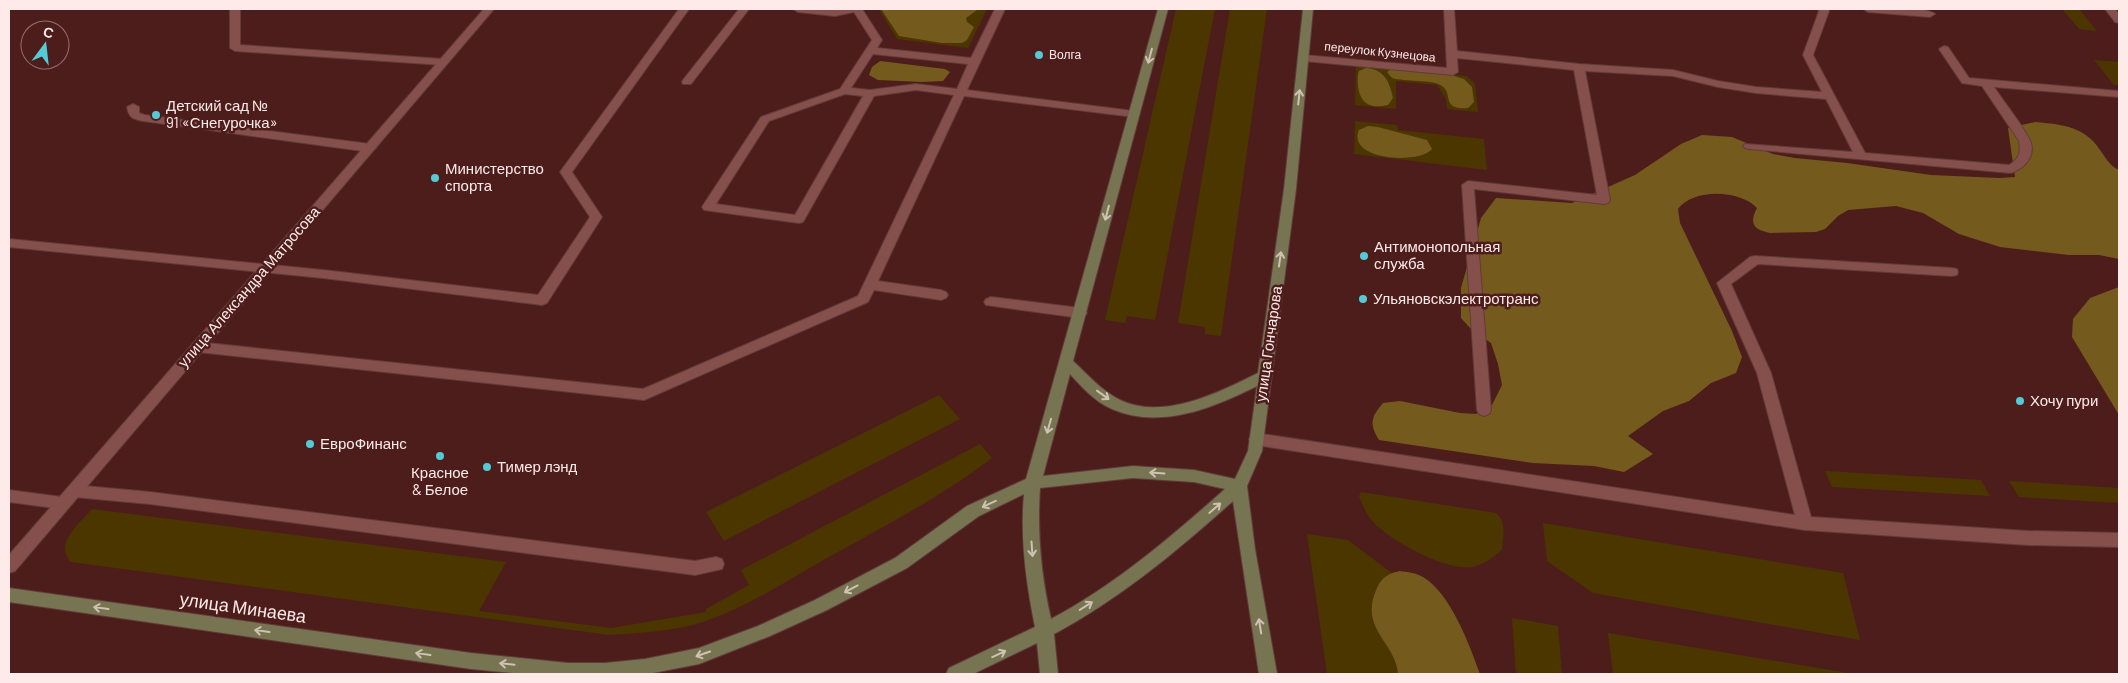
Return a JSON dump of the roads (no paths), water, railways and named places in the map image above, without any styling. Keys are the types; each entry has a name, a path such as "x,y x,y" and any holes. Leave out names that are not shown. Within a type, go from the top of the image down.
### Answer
{"main road":[{"path":"1049,674 1045,632 1034,581 1030,518 1033,483 1162,9"},
{"name":"улица Гончарова","path":"1239,486 1255,451 1290,189 1308,9"},
{"path":"1067,363 1090,385 1117,405 1141,411 1168,412 1211,402 1264,376"},
{"name":"улица Минаева","path":"9,595 472,661 568,671 605,671 645,667 699,656 764,631 821,605 901,563 973,511 1033,483 1133,472 1194,476 1239,486"},
{"path":"955,674 1045,632 1122,584 1239,486"},
{"path":"1239,486 1247,549 1268,674"}],"street":[{"path":"235,9 235,48 443,62"},
{"name":"улица Александра Матросова","path":"9,566 489,9"},
{"path":"9,243 542,300 596,218 566,172 684,9"},
{"path":"798,9 835,13 856,9 876,40 844,91"},
{"path":"198,346 644,395 864,299 1000,9"},
{"path":"1823,9 1824,11 1808,55 1860,156"},
{"path":"1868,9 1930,14"},
{"path":"2110,9 2119,20"},
{"path":"1944,48 1966,80 2119,94"},
{"path":"870,50 975,62"},
{"path":"1452,54 1579,67 1673,73 1718,84 1756,90 1830,96"},
{"name":"переулок Кузнецова","path":"1304,58 1454,72"},
{"path":"1484,410 1468,185 1604,200 1579,67"},
{"path":"870,93 799,219 708,207 765,119 844,91 870,93 916,88 1134,114"},
{"path":"133,107 134,115 143,118 370,148"},
{"path":"1749,146 1860,156"},
{"path":"1805,522 1764,373 1724,283 1755,260 1952,272"},
{"path":"871,285 941,295"},
{"path":"991,302 1080,314"},
{"path":"1256,439 1528,482 1805,522 2028,538 2119,540"},
{"path":"74,490 150,498 695,568 716,564"},
{"path":"9,496 62,503"}],"lane":[{"path":"687,82 744,9"},
{"path":"1449,9 1454,72"},
{"path":"1860,156 2011,169 2022,162 2026,150 2024,141 1985,82"}],"place":[{"name":"Волга","path":"1039,55"},
{"name":"Детский сад № 91 «Снегурочка»","path":"156,115"},
{"name":"Министерство спорта","path":"435,178"},
{"name":"Антимонопольная служба","path":"1364,256"},
{"name":"Ульяновскэлектротранс","path":"1363,299"},
{"name":"Хочу пури","path":"2020,401"},
{"name":"ЕвроФинанс","path":"310,444"},
{"name":"Красное & Белое","path":"440,456"},
{"name":"Тимер лэнд","path":"487,467"}]}
